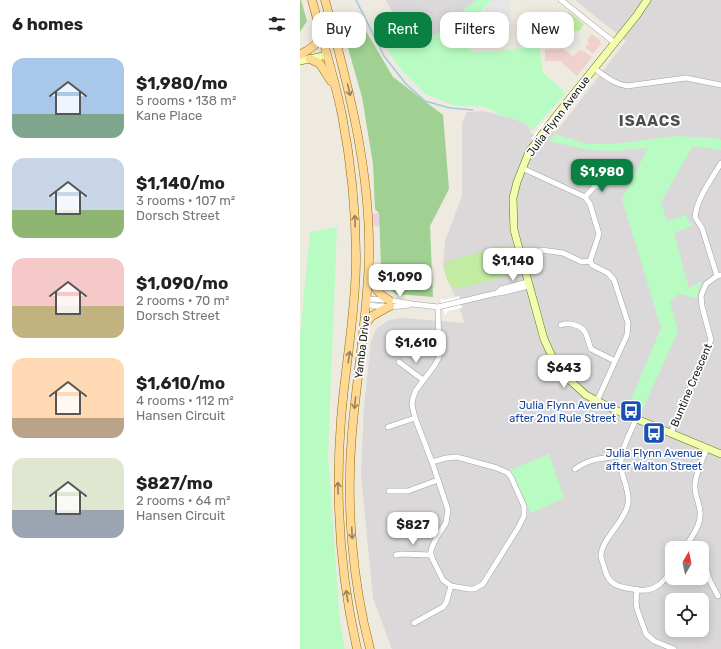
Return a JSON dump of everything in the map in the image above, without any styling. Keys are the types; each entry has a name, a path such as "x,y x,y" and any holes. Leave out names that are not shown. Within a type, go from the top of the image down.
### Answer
{"main road":[{"path":"312,0 315,12"},
{"name":"Yamba Drive","path":"325,0 354,112 360,146 367,214 369,258 367,302 352,435 350,497 355,568 369,646"},
{"path":"300,56 312,48"},
{"path":"325,48 337,92"},
{"path":"326,53 338,50"},
{"path":"310,59 320,65 337,92"},
{"name":"Yamba Drive","path":"337,92 352,183 356,260 355,301 342,407 338,479 339,527 343,569 356,647"},
{"path":"365,325 372,316 390,303 374,287 369,258"},
{"path":"355,301 367,302"}],"street":[{"path":"561,0 615,43"},
{"name":"Julia Flynn Avenue","path":"647,0 529,152 517,182 513,213 514,230 544,339 554,363 563,374 575,386 597,402 721,454"},
{"path":"300,56 326,53"},
{"path":"300,62 326,53"},
{"path":"594,68 613,82 627,86 686,78 721,85"},
{"path":"719,275 702,228 695,217 699,201 721,163"},
{"path":"522,168 585,197 590,204 600,234 590,261 592,266 608,274 614,280 628,324 627,335 597,402"},
{"path":"585,197 594,187 614,180"},
{"path":"541,250 563,253 582,262 590,261"},
{"name":"Buntine Crescent","path":"671,434 709,346 710,334 702,306 701,296 706,284 719,275"},
{"path":"367,302 373,306 390,303 397,307 412,304 440,306 497,293 501,289 528,284"},
{"path":"432,462 457,457 497,468 508,473 524,506 524,516 518,528 483,584 474,589 452,586 443,580 431,555 431,550 436,538 446,522 448,510 412,406 416,390 435,366 439,357 440,306"},
{"path":"560,325 573,324 580,327 586,333 591,349 615,361"},
{"path":"399,362 423,380"},
{"path":"388,427 415,418"},
{"path":"636,419 621,456 621,467 627,489 628,506 605,545 601,556 607,577 612,583 618,586 645,591 661,584 665,579"},
{"path":"689,541 700,522 700,512 695,486 707,448"},
{"path":"575,469 583,463 592,460 621,456"},
{"path":"389,491 408,491 438,480"},
{"path":"396,555 431,555"},
{"path":"709,578 718,596"},
{"path":"414,623 443,606 446,603 452,586"},
{"path":"637,590 637,609 646,634 654,641 674,649"}],"shaded area":[{"path":"386,0 476,0 462,12 440,12 440,32 436,35 432,35 432,12 392,12"},
{"path":"492,0 510,0 510,26 509,12 481,12 485,11 486,6"},
{"path":"575,0 721,0 721,649 392,649 373,598 361,474 364,406 371,342 376,329 389,320 402,318 465,323 443,267 445,241 462,196 462,123 467,112 483,111 515,119 529,126 531,134 557,131 626,41"},
{"path":"574,32 576,32 576,36 581,40 581,46 574,46"},
{"path":"592,34 601,41 599,42 601,44 593,54 586,48 589,43 587,40"},
{"path":"563,49 573,56 579,50 582,50 592,57 577,76 560,61 545,61 545,50"},
{"path":"379,213 379,226 373,226 372,214"}],"green space":[{"path":"300,0 307,21 300,32"},
{"path":"476,0 491,0 480,12 462,12"},
{"path":"574,16 584,24 579,31 574,31"},
{"path":"366,31 374,45 374,48 376,48 393,77 443,115 449,189 430,226 433,297 396,294 384,285 381,265 379,213 375,209 373,164 362,97 348,48 366,48"},
{"path":"440,32 440,48 469,48 471,51 489,52 522,48 539,48 543,73 563,90 564,95 531,132 530,126 516,119 500,115 486,107 453,105 425,94 402,71 386,48 432,48 432,35 436,35"},
{"path":"555,134 587,144 615,144 673,136 715,138 721,140 721,150 693,146 661,202 667,221 686,215 688,220 693,225 674,233 689,288 702,281 696,298 679,294 670,302 678,331 643,409 629,404 661,328 622,199 648,148 615,151 587,150 549,141"},
{"path":"337,227 328,456 340,623 345,649 300,649 300,336 310,232"},
{"path":"507,245 515,274 457,289 450,284 446,278 445,262"},
{"path":"549,454 564,498 531,513 510,470"}],"pier":[{"path":"547,118 556,125 540,146 531,139"},
{"path":"459,296 462,308 448,311 445,315 440,299 444,300"}],"waterway":[{"path":"356,0 384,56 406,84 425,101 450,108 473,110"}],"place":[{"name":"Julia Flynn Avenue after 2nd Rule Street","path":"631,411"},
{"name":"Julia Flynn Avenue after Walton Street","path":"654,433"}],"district":[{"name":"ISAACS","path":"650,121"}]}
